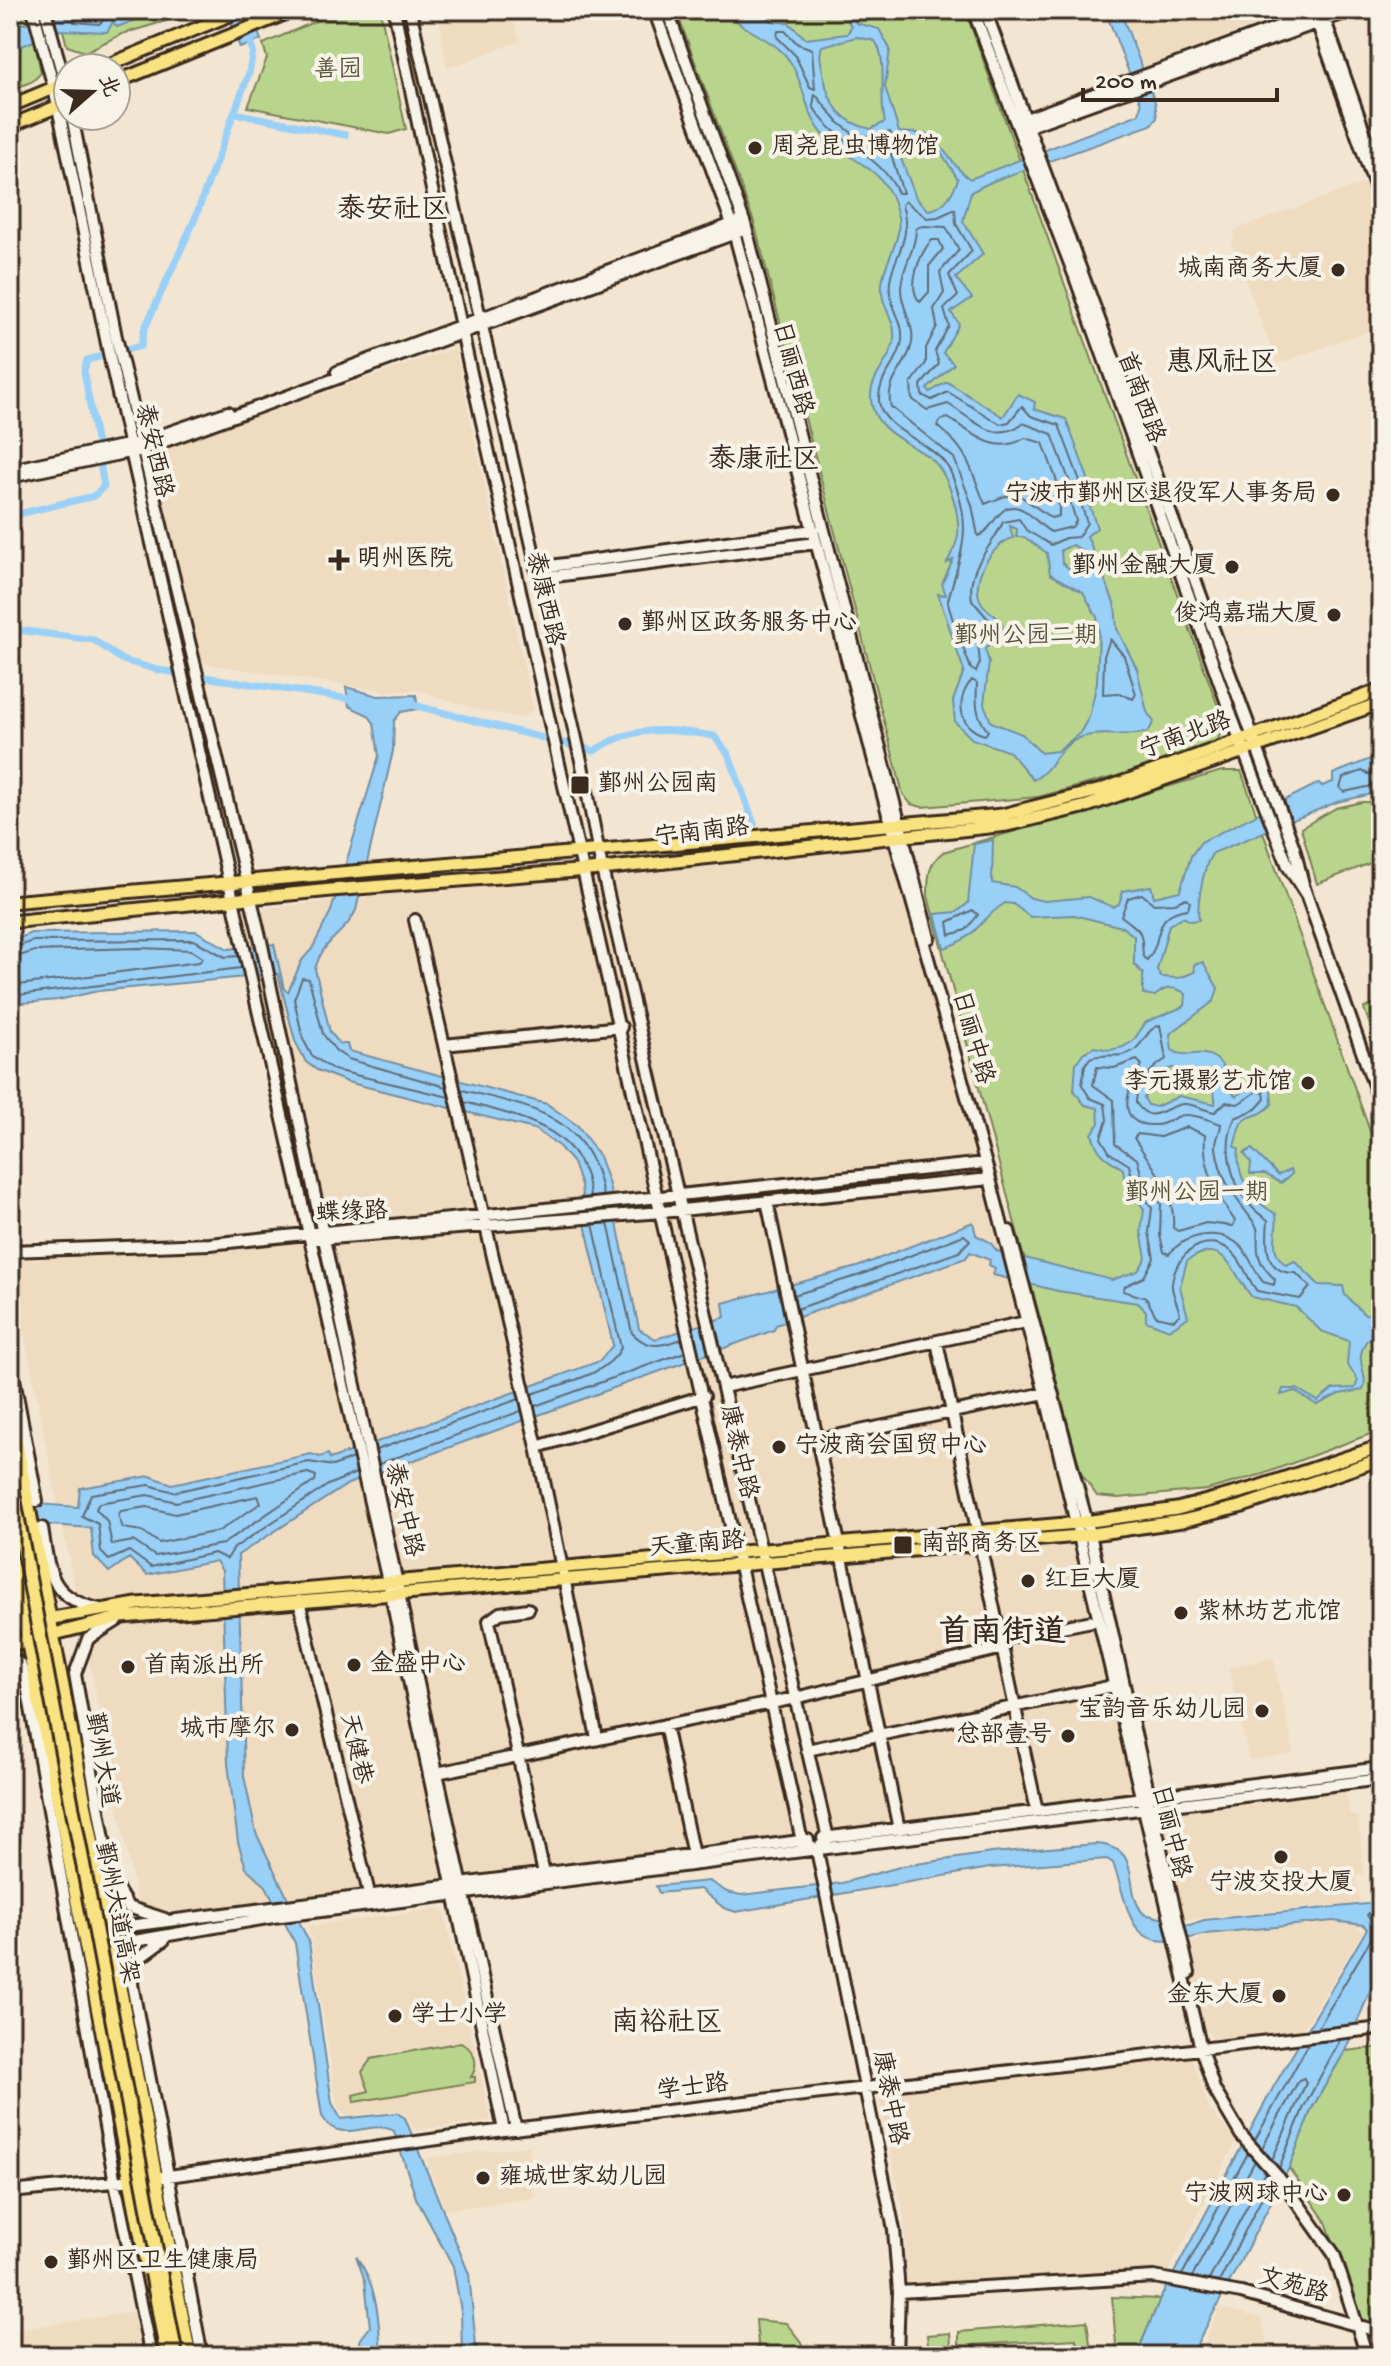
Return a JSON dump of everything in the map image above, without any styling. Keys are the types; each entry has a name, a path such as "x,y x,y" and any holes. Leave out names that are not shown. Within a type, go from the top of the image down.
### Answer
{"highway":[{"name":"鄞州大道高架","path":"10,1478 176,2356"},
{"name":"鄞州大道高架","path":"10,1523 165,2356"}],"main road":[{"path":"132,55 242,10"},
{"path":"132,75 235,31 294,10"},
{"path":"10,106 52,90"},
{"path":"10,126 52,109"},
{"name":"宁南北路","path":"1254,742 1381,690"},
{"name":"宁南南路","path":"10,922 331,890 602,869 898,830 953,832 1087,806 1242,746 1381,703"},
{"name":"宁南南路","path":"10,902 598,848 898,830 1004,820"},
{"name":"鄞州大道","path":"10,1407 32,1500 107,1929 160,2176 190,2356"},
{"name":"天童南路","path":"1083,1529 1255,1488 1381,1446"},
{"name":"天童南路","path":"10,1625 24,1620 137,1604 394,1588 563,1573 738,1552 762,1556 1182,1521 1243,1506 1381,1459"},
{"name":"鄞州大道","path":"10,1550 165,2356"},
{"name":"天童南路","path":"563,1573 741,1564 762,1556"},
{"name":"天童南路","path":"10,1645 122,1617 245,1607 394,1588"}],"street":[{"name":"泰安西路","path":"45,10 56,52"},
{"name":"泰康西路","path":"394,10 462,329 659,1196"},
{"name":"泰康西路","path":"410,10 582,765 602,869 679,1194"},
{"name":"日丽西路","path":"654,10 734,228 816,543 898,830"},
{"name":"日丽西路","path":"667,10 745,225 898,830"},
{"name":"首南西路","path":"973,10 1075,277 1242,746 1282,851 1305,893"},
{"name":"首南西路","path":"985,10 1294,848 1305,893"},
{"path":"1027,122 1319,14 1353,10"},
{"name":"泰安西路","path":"34,12 41,41 52,63"},
{"path":"1319,14 1381,179"},
{"path":"1319,14 1381,203"},
{"name":"泰安西路","path":"69,132 111,338 142,445 251,899"},
{"name":"泰安西路","path":"75,132 111,338"},
{"path":"10,470 142,445 745,225"},
{"name":"泰安西路","path":"117,362 130,448 235,901"},
{"path":"10,477 114,456 130,448"},
{"path":"537,573 814,530"},
{"path":"537,573 816,543"},
{"name":"日丽中路","path":"898,830 914,907 1010,1248"},
{"name":"日丽中路","path":"898,830 925,922 930,955"},
{"path":"1297,859 1305,893 1381,1105"},
{"name":"泰安中路","path":"251,899 269,981 314,1235"},
{"name":"泰安中路","path":"235,901 464,1889 516,2129"},
{"path":"415,920 537,1447 597,1738"},
{"path":"444,1045 621,1027"},
{"path":"988,1163 1019,1283"},
{"name":"蝶缘路","path":"314,1235 483,1213 988,1163"},
{"name":"蝶缘路","path":"314,1235 662,1212 990,1179"},
{"name":"康泰中路","path":"679,1194 828,1838"},
{"name":"康泰中路","path":"659,1196 802,1841"},
{"path":"767,1201 899,1829"},
{"path":"10,1251 210,1244 314,1235"},
{"name":"日丽中路","path":"1019,1283 1026,1322 1083,1529 1097,1620 1113,1686 1147,1803"},
{"name":"日丽中路","path":"1019,1283 1083,1529 1214,2089 1241,2135 1285,2185 1334,2254 1367,2356"},
{"path":"723,1387 1026,1322"},
{"path":"937,1342 1037,1811"},
{"path":"10,1358 32,1500"},
{"path":"816,1440 1045,1393"},
{"path":"537,1447 704,1396"},
{"path":"37,1529 50,1578 65,1596 104,1610"},
{"name":"泰安中路","path":"394,1588 451,1890 504,2130"},
{"name":"天健巷","path":"299,1601 370,1901"},
{"path":"528,1609 500,1613 489,1621 544,1874"},
{"path":"122,1617 88,1639 75,1674 111,1879 128,1907 170,1921"},
{"path":"437,1773 795,1698 1097,1620"},
{"path":"10,1657 20,1664 26,1680 115,2183 151,2356"},
{"path":"807,1750 1014,1704 1113,1686"},
{"path":"665,1725 693,1855"},
{"path":"84,1932 817,1850 1381,1768"},
{"path":"464,1889 544,1874 1037,1811 1381,1779"},
{"path":"817,1850 828,1838"},
{"path":"802,1841 817,1850"},
{"name":"康泰中路","path":"817,1850 894,2230 899,2292 897,2356"},
{"path":"88,1949 370,1901"},
{"name":"鄞州大道","path":"180,1933 154,1944 134,1962 132,1984 160,2176 202,2356"},
{"name":"学士路","path":"10,2192 115,2183 504,2130 1204,2052 1296,2037 1381,2028"},
{"name":"文苑路","path":"899,2292 1154,2277 1241,2293 1381,2332"}],"shaded area":[{"path":"438,10 509,10 520,41 447,68"},
{"path":"1122,10 1282,10 1276,17 1144,67"},
{"path":"1367,182 1381,221 1381,326 1277,364 1232,244 1235,230"},
{"name":"明州医院","path":"455,348 533,709 522,718 479,710 418,690 386,691 201,663 152,457 160,449"},
{"name":"南部商务区","path":"889,842 1035,1379 1132,1794 169,1915 137,1901 10,1262 301,1238 228,912"},
{"name":"宝韵音乐幼儿园","path":"1273,1658 1294,1753 1249,1760 1229,1668"},
{"path":"1345,1787 1350,1816 1358,1816 1364,1874 1356,1876 1360,1903 1179,1920 1162,1822 1166,1818 1180,1812"},
{"name":"学士小学","path":"443,1908 491,2121 415,2130 400,2110 346,2116 337,2106 309,1926"},
{"path":"1332,1922 1357,1925 1363,1931 1303,2029 1224,2038 1212,2037 1205,2030 1186,1945 1213,1934"},
{"path":"1191,2056 1209,2109 1236,2141 1168,2273 1150,2270 907,2287 904,2214 878,2092"},
{"name":"雍城世家幼儿园","path":"529,2146 534,2198 445,2210 426,2158"},
{"path":"1219,2308 1261,2318 1270,2356 1200,2356"},
{"path":"136,2311 145,2356 10,2356 10,2331"}],"green space":[{"path":"10,10 29,10 41,73 33,81 10,91"},
{"path":"58,10 203,10 122,34 85,52 67,46"},
{"name":"善园","path":"341,10 380,10 406,129 389,134 248,107 267,58 263,44"},
{"name":"鄞州公园二期","path":"676,10 965,10 1224,723 1218,740 1151,767 1038,797 922,807 911,804 903,794 754,222"},
{"name":"鄞州公园一期","path":"1222,771 1241,771 1381,1162 1381,1430 1263,1474 1207,1490 1118,1498 1097,1496 1081,1473 928,896 929,876 934,861 943,852"},
{"path":"1362,802 1381,802 1381,859 1317,884 1301,828 1336,808"},
{"path":"1381,1002 1381,1057 1364,1008"},
{"path":"461,2042 474,2057 475,2067 471,2077 475,2077 475,2082 354,2102 353,2095 369,2091 362,2072 371,2059"},
{"name":"宁波网球中心","path":"1381,2047 1381,2327 1363,2322 1326,2222 1289,2168 1311,2110 1345,2051"},
{"path":"1112,2297 1160,2299 1136,2356 1117,2356"},
{"path":"756,2320 786,2323 801,2342 806,2356 759,2356"},
{"path":"1087,2321 1091,2351 1078,2352 1076,2339 973,2345 973,2356 966,2356 965,2347 959,2347 959,2332"},
{"path":"950,2333 952,2356 929,2356 927,2335"}],"water":[{"path":"10,10 23,24 78,10 164,10 117,27 113,22 107,32 60,30 10,51"},
{"path":"227,10 250,10 261,40 240,48"},
{"path":"726,10 754,10 773,21 789,23 806,39 847,34 851,27 844,10 849,10 856,23 879,29 890,49 885,87 899,132 929,134 970,179 1139,114 1141,104 1105,10 1120,10 1155,102 1157,118 1151,125 993,181 971,192 963,221 983,254 956,278 972,298 951,312 959,324 943,353 954,364 927,389 930,392 947,382 1003,417 1018,394 1035,402 1034,409 1066,419 1094,495 1087,498 1097,528 1087,536 1115,605 1117,629 1137,669 1147,712 1154,722 1148,732 1082,737 1067,745 1033,780 1010,752 972,739 955,722 953,701 964,671 938,594 946,595 942,584 953,560 947,563 957,539 955,504 936,463 884,426 878,420 871,401 874,381 894,339 882,293 884,274 899,227 893,199 877,175 823,134 810,113 799,79 787,58 773,44","holes":["857,37 875,41 881,59 885,122 871,129 852,122 838,111 826,87 820,57 822,46","927,144 939,149 958,179 951,195 939,207 928,210 916,198 899,153 903,145","1010,526 1017,529 1016,537 1024,537 1047,553 1050,574 1083,592 1097,617 1097,682 1089,717 1080,733 1057,751 1041,753 1022,734 991,722 984,704 989,662 985,649 1002,631 1002,623 980,600 978,582 991,554 1013,538","1072,545 1082,551 1089,569 1083,575 1076,574 1062,563 1061,550"]},
{"path":"346,687 378,696 416,695 418,709 401,712 394,721 393,751 356,910 324,950 315,969 330,1032 340,1044 347,1044 349,1051 547,1104 578,1126 599,1156 609,1185 639,1329 656,1339 725,1317 723,1303 857,1267 973,1222 976,1235 990,1242 997,1251 1112,1280 1138,1271 1146,1258 1141,1231 1144,1209 1125,1184 1123,1169 1097,1147 1092,1134 1099,1123 1098,1108 1085,1105 1074,1091 1076,1063 1083,1053 1094,1047 1110,1050 1133,1041 1146,1022 1185,1006 1186,994 1170,988 1155,996 1143,994 1143,974 1134,964 1134,936 1122,927 1074,915 1030,917 1013,904 1005,903 964,939 944,948 935,914 957,912 968,903 974,844 993,840 992,883 1015,887 1031,898 1044,901 1089,897 1113,907 1119,904 1123,891 1151,886 1154,897 1180,891 1191,856 1201,842 1319,783 1322,786 1333,782 1333,774 1370,759 1373,768 1381,766 1381,792 1337,802 1213,853 1202,885 1199,920 1190,921 1183,917 1169,925 1157,970 1161,977 1179,978 1195,972 1194,965 1203,962 1218,988 1214,1001 1170,1034 1172,1050 1215,1058 1223,1067 1229,1088 1236,1096 1258,1083 1271,1088 1272,1104 1243,1121 1240,1126 1234,1146 1239,1149 1240,1169 1253,1195 1276,1214 1275,1248 1280,1259 1286,1265 1295,1261 1319,1285 1343,1286 1345,1295 1364,1314 1381,1315 1381,1337 1367,1340 1361,1355 1363,1390 1339,1394 1317,1405 1295,1391 1281,1395 1283,1389 1297,1389 1318,1401 1333,1389 1355,1388 1358,1380 1347,1364 1349,1341 1321,1331 1296,1307 1252,1297 1227,1260 1219,1254 1200,1254 1187,1261 1180,1287 1188,1317 1169,1330 1146,1321 1146,1311 1138,1303 1058,1291 993,1275 995,1268 989,1265 990,1260 970,1252 966,1258 776,1325 774,1330 348,1484 238,1555 244,1776 256,1833 309,1942 332,2103 341,2119 397,2113 405,2118 469,2274 477,2356 462,2356 461,2311 453,2266 416,2198 394,2131 375,2127 337,2130 322,2116 295,1943 266,1886 246,1868 238,1842 228,1764 222,1571 216,1561 147,1575 129,1558 109,1572 94,1556 91,1528 10,1522 10,1502 78,1507 80,1488 150,1476 172,1484 311,1454 320,1457 328,1454 330,1459 600,1361 613,1345 585,1224 581,1186 573,1163 558,1145 534,1129 347,1082 317,1070 306,1062 295,1041 278,974 98,991 58,1000 10,1004 10,942 31,933 196,931 228,949 274,944 284,989 288,992 302,960 312,949 331,911 379,756 374,723 368,715 349,706","holes":["1173,1068 1208,1084 1215,1096 1215,1104 1179,1096 1156,1107 1148,1105 1144,1098 1152,1083 1158,1075"]},
{"path":"1252,1149 1278,1175 1290,1170 1292,1174 1281,1183 1265,1174 1250,1174 1251,1163 1244,1153"},
{"path":"1096,1844 1111,1847 1127,1861 1137,1904 1144,1914 1190,1925 1204,1920 1372,1903 1381,1884 1381,1965 1345,2051 1311,2110 1289,2168 1191,2356 1136,2356 1160,2299 1274,2086 1367,1929 1363,1925 1333,1921 1162,1941 1148,1937 1138,1929 1131,1918 1113,1863 1107,1859 990,1868 736,1912 724,1908 700,1889 659,1893 656,1886 709,1881 727,1892 741,1895 842,1883 903,1866 991,1853"},
{"path":"356,2256 373,2291 381,2356 361,2353 360,2340 370,2327 365,2281"}],"waterway":[{"path":"10,516 94,496 104,486 84,371 87,360 141,346 144,330 194,221 249,73 253,51 248,38"},
{"path":"234,113 345,135"},
{"path":"10,629 94,640 122,660 158,670 357,700"},
{"path":"409,704 594,751 623,737 652,731 682,731 714,736 729,755 754,824"}],"place":[{"name":"周尧昆虫博物馆","path":"755,148"},
{"name":"城南商务大厦","path":"1338,270"},
{"name":"宁波市鄞州区退役军人事务局","path":"1333,495"},
{"name":"明州医院","path":"339,560"},
{"name":"鄞州金融大厦","path":"1232,567"},
{"name":"俊鸿嘉瑞大厦","path":"1334,615"},
{"name":"鄞州区政务服务中心","path":"625,624"},
{"name":"鄞州公园南","path":"580,785"},
{"name":"李元摄影艺术馆","path":"1308,1083"},
{"name":"宁波商会国贸中心","path":"779,1447"},
{"name":"南部商务区","path":"903,1545"},
{"name":"红巨大厦","path":"1028,1581"},
{"name":"紫林坊艺术馆","path":"1181,1613"},
{"name":"金盛中心","path":"354,1665"},
{"name":"首南派出所","path":"128,1667"},
{"name":"宝韵音乐幼儿园","path":"1262,1711"},
{"name":"城市摩尔","path":"292,1730"},
{"name":"总部壹号","path":"1068,1736"},
{"name":"宁波交投大厦","path":"1281,1857"},
{"name":"金东大厦","path":"1279,1996"},
{"name":"学士小学","path":"395,2016"},
{"name":"雍城世家幼儿园","path":"483,2178"},
{"name":"宁波网球中心","path":"1344,2195"},
{"name":"鄞州区卫生健康局","path":"51,2262"}],"district":[{"name":"泰安社区","path":"393,211"},
{"name":"惠风社区","path":"1222,364"},
{"name":"泰康社区","path":"764,461"},
{"name":"首南街道","path":"1002,1635"},
{"name":"南裕社区","path":"667,2024"}]}
